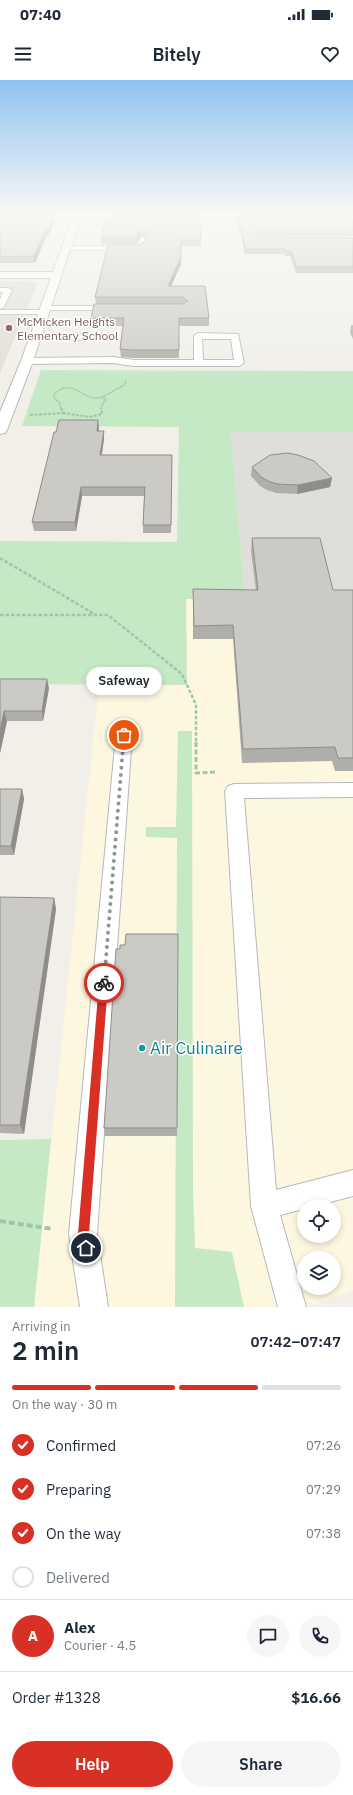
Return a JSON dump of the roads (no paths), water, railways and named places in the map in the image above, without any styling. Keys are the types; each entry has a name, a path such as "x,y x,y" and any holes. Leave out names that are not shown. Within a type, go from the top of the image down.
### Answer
{"street":[{"path":"1,423 27,361 58,270"},
{"path":"0,275 56,275"}],"lane":[{"path":"0,290 8,290 0,307"},
{"path":"0,312 122,308"},
{"path":"35,337 107,336"},
{"path":"27,361 113,360 134,364 239,363 235,336 198,336 199,363"},
{"path":"94,1307 84,1234 124,735"},
{"path":"292,1307 264,1206 234,791 353,790"},
{"path":"264,1206 353,1183"}],"place":[{"name":"McMicken Heights Elementary School","path":"9,328"},
{"name":"Safeway","path":"124,735"},
{"name":"Air Culinaire","path":"142,1048"}]}
